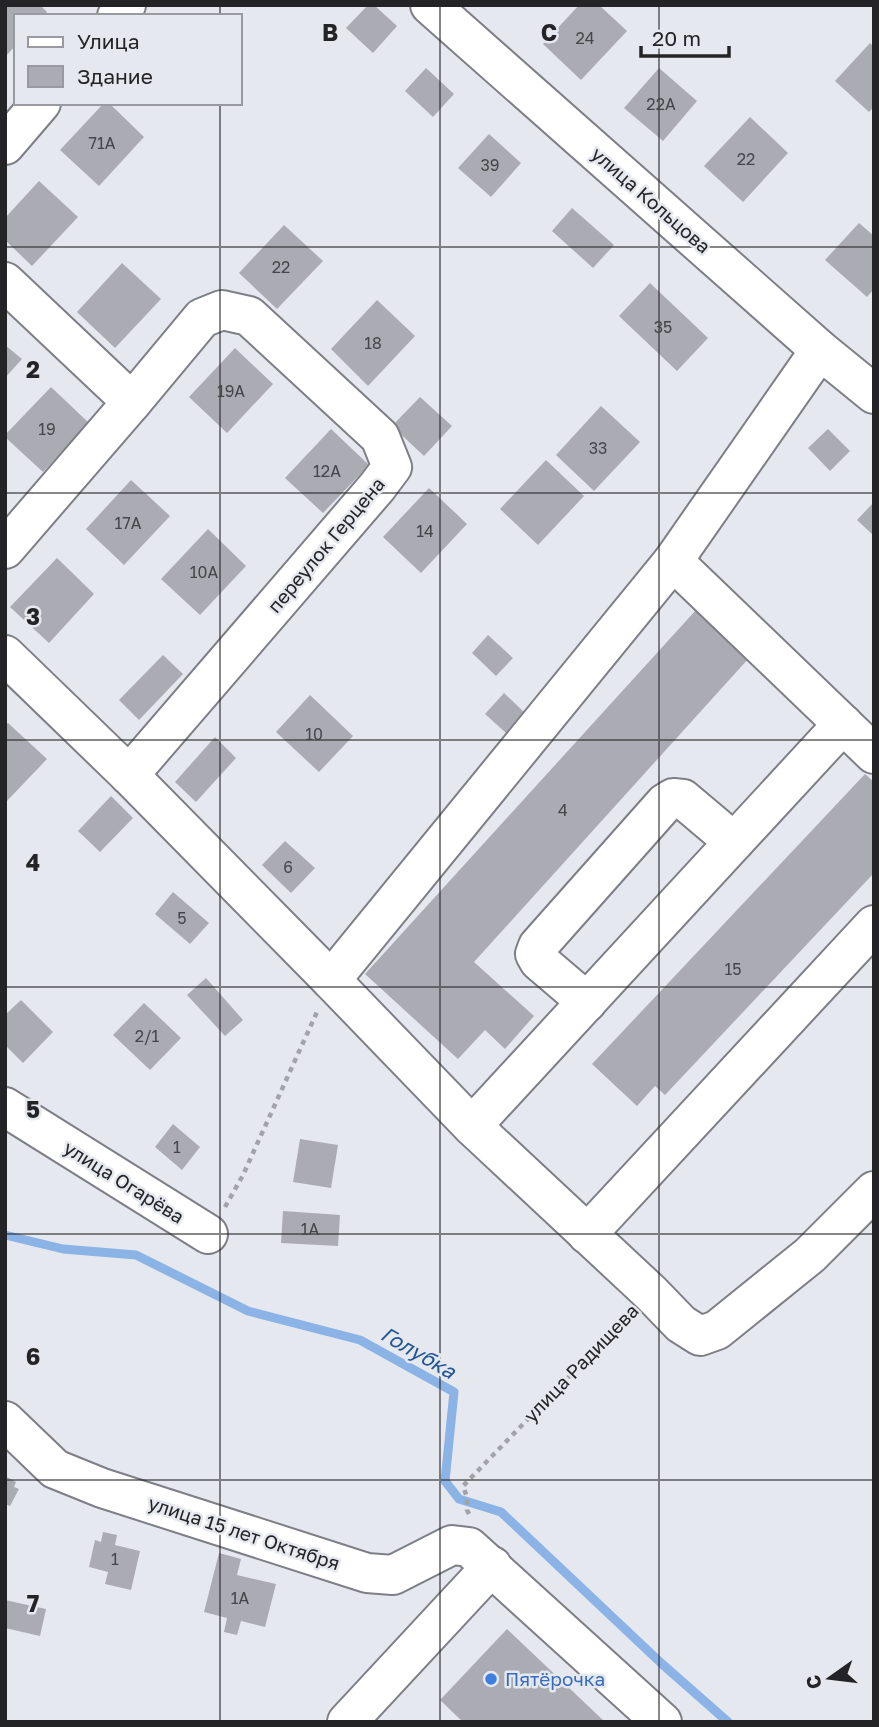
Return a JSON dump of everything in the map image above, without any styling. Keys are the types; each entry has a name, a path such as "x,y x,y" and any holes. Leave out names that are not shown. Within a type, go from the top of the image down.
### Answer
{"street":[{"name":"улица Кольцова","path":"430,5 820,350 874,394"},
{"path":"5,145 39,105"},
{"path":"5,282 132,402"},
{"name":"переулок Герцена","path":"5,549 202,318 222,310 249,316 380,437 392,467 377,488 129,775"},
{"path":"331,980 673,561 820,350"},
{"path":"673,561 874,754"},
{"path":"5,655 129,775 472,1126 650,1293"},
{"path":"472,1126 843,724"},
{"path":"587,1002 539,961 535,954 538,946 665,803 673,797 683,799 734,842"},
{"path":"587,1234 874,925"},
{"name":"улица Огарёва","path":"5,1107 208,1234"},
{"name":"улица Радищева","path":"650,1293 681,1324 700,1336 717,1329 810,1255 870,1195"},
{"name":"улица 15 лет Октября","path":"5,1421 55,1469 115,1492 367,1573 393,1575 452,1545 469,1547 662,1722"},
{"path":"347,1722 492,1566"}],"path":[{"path":"208,1234 243,1175 331,980"},
{"name":"улица Радищева","path":"467,1510 467,1497 463,1486 650,1293"}],"building":[{"path":"5,5 40,5 47,12 46,14 14,14 14,47 5,57"},
{"path":"368,5 374,5 397,26 373,53 346,28"},
{"path":"579,5 599,5 627,31 581,80 543,44"},
{"path":"870,43 874,47 874,107 869,112 835,81"},
{"path":"426,68 454,94 433,117 405,91"},
{"path":"659,68 697,101 663,141 624,108"},
{"path":"102,105 111,105 144,137 99,186 60,150"},
{"path":"750,117 788,153 743,202 704,166"},
{"path":"489,134 521,163 491,197 458,168"},
{"path":"39,181 78,217 32,266 5,240 5,218"},
{"path":"572,208 614,245 593,268 552,231"},
{"path":"859,223 874,236 874,289 867,297 825,260"},
{"path":"284,225 323,261 277,309 239,273"},
{"path":"122,263 161,299 115,348 77,312"},
{"path":"650,283 708,338 677,371 619,316"},
{"path":"377,300 415,336 368,386 331,349"},
{"path":"5,345 22,359 5,378"},
{"path":"235,348 273,384 227,433 189,397"},
{"path":"51,387 89,423 43,472 5,435"},
{"path":"420,397 452,426 424,456 392,426"},
{"path":"601,406 640,442 594,491 556,455"},
{"path":"331,429 369,465 323,513 285,478"},
{"path":"828,429 850,451 830,471 808,448"},
{"path":"546,460 584,496 538,545 500,509"},
{"path":"131,480 170,516 124,565 86,529"},
{"path":"429,488 467,524 421,573 383,537"},
{"path":"874,502 874,536 857,520"},
{"path":"208,529 246,566 200,615 161,579"},
{"path":"57,558 94,594 49,643 10,607"},
{"path":"696,610 749,658 474,962 534,1016 505,1049 485,1030 458,1059 365,974"},
{"path":"488,635 513,658 496,676 472,653"},
{"path":"163,655 183,674 139,720 119,700"},
{"path":"504,693 525,713 506,733 485,714"},
{"path":"310,695 353,736 319,772 276,732"},
{"path":"8,723 47,759 5,803 5,726"},
{"path":"215,737 236,758 196,802 175,782"},
{"path":"865,774 874,782 874,873 665,1095 655,1086 637,1106 592,1064"},
{"path":"111,796 133,818 100,852 78,831"},
{"path":"285,841 315,868 291,893 262,865"},
{"path":"173,892 209,923 190,944 155,914"},
{"path":"206,978 243,1020 225,1036 187,995"},
{"path":"21,1000 53,1032 23,1063 5,1045 5,1015"},
{"path":"144,1003 181,1038 150,1070 113,1035"},
{"path":"173,1124 200,1147 182,1170 155,1147"},
{"path":"300,1139 338,1145 331,1188 293,1182"},
{"path":"283,1211 340,1215 338,1246 281,1243"},
{"path":"5,1476 16,1482 14,1487 19,1489 10,1506 5,1504"},
{"path":"103,1532 117,1535 115,1545 140,1551 131,1590 105,1584 108,1572 89,1567 95,1540 101,1542"},
{"path":"219,1553 241,1559 237,1575 276,1584 265,1627 241,1621 237,1635 224,1632 227,1618 204,1612"},
{"path":"5,1600 46,1609 40,1636 5,1628"},
{"path":"507,1629 605,1722 463,1722 440,1700"}],"waterway":[{"name":"Голубка","path":"5,1235 63,1249 136,1255 248,1311 360,1340 454,1392 445,1481 459,1499 501,1512 661,1663 728,1722"}],"place":[{"name":"Пятёрочка","path":"491,1679"}]}
